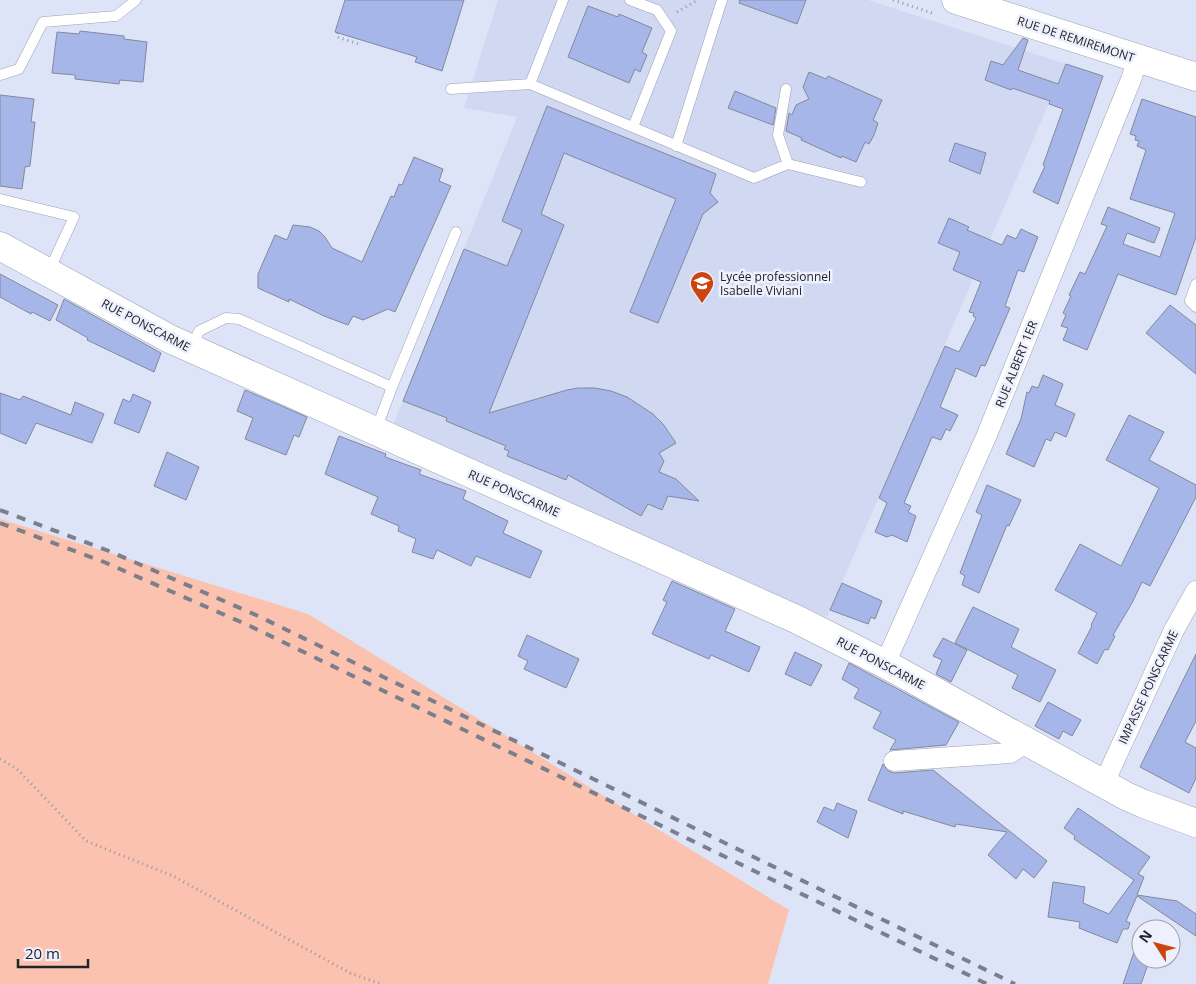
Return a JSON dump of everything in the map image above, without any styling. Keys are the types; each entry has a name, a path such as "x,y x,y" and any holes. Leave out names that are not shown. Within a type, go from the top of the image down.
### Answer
{"street":[{"name":"RUE DE REMIREMONT","path":"974,3 1137,59 1196,77"},
{"name":"RUE ALBERT 1ER","path":"885,664 986,437 1132,77 1137,59"},
{"name":"RUE PONSCARME","path":"0,246 170,339 796,619 885,664 1104,784 1144,804 1196,823"},
{"name":"IMPASSE PONSCARME","path":"1104,784 1174,630 1196,591"},
{"path":"894,761 1010,753 1027,742"}],"lane":[{"path":"0,75 19,69 42,22 116,16 136,0"},
{"path":"530,84 563,0"},
{"path":"630,0 657,10 671,31 633,127"},
{"path":"676,146 722,0"},
{"path":"451,89 530,84 754,178 788,164 861,182"},
{"path":"786,89 778,135 788,164"},
{"path":"0,199 74,218 48,272"},
{"path":"375,431 456,232"},
{"path":"1196,284 1190,301 1196,307"},
{"path":"191,348 199,331 226,318 239,319 392,387"}],"path":[{"path":"664,20 698,0"},
{"path":"338,33 337,37 359,44"},
{"path":"0,759 18,769 86,841 173,876 350,973 381,984"}],"shaded area":[{"name":"Lycée professionnel Isabelle Viviani","path":"498,0 868,0 1066,64 827,617 393,425 517,117 464,108"},
{"path":"0,519 308,614 789,910 768,984 0,984"}],"building":[{"path":"345,0 464,0 442,71 415,62 417,57 335,32"},
{"path":"740,0 806,0 797,24 739,3"},
{"path":"588,6 618,17 619,14 652,28 642,52 647,55 640,72 635,69 629,83 568,57"},
{"path":"80,31 124,36 124,39 147,42 143,82 120,80 119,84 75,79 75,75 52,73 57,32 79,34"},
{"path":"1023,38 1028,40 1018,70 1058,84 1066,64 1103,76 1058,204 1033,192 1045,166 1043,165 1063,109 1049,104 1050,101 1012,88 1011,90 985,80 991,61 1003,65"},
{"path":"809,72 826,79 828,76 882,100 873,120 878,123 874,135 869,144 865,142 856,162 842,156 841,158 786,131 789,113 792,115 796,105 809,99 803,87"},
{"path":"735,91 776,108 773,125 728,108"},
{"path":"0,95 34,99 31,122 35,122 30,166 25,167 22,189 0,186"},
{"path":"1142,99 1196,117 1196,237 1176,295 1118,274 1087,350 1063,340 1068,328 1061,326 1066,315 1063,313 1071,296 1069,295 1080,272 1085,274 1107,226 1101,224 1108,207 1160,228 1154,243 1127,233 1123,244 1160,257 1175,213 1130,199 1146,150 1137,146 1139,141 1135,140 1136,136 1130,134"},
{"path":"547,106 716,174 710,193 718,202 703,214 658,323 630,312 676,199 564,153 541,214 564,225 489,413 578,388 595,388 627,397 653,414 663,424 676,443 659,453 664,461 659,472 676,479 699,501 668,496 662,510 648,504 641,516 568,475 566,480 507,456 509,451 504,449 506,446 446,421 447,418 403,401 464,249 507,266 522,230 502,221"},
{"path":"955,143 986,153 980,174 949,161"},
{"path":"414,157 443,169 439,181 451,186 395,312 388,309 363,320 353,316 348,325 289,299 289,302 258,288 258,274 275,235 287,240 293,225 310,227 319,231 332,248 362,262 391,196 394,197 399,184 402,185"},
{"path":"949,218 969,227 967,230 1002,245 1007,235 1016,239 1021,229 1038,237 1024,272 1018,270 1005,306 1010,308 985,366 981,365 976,377 956,368 940,407 958,415 950,431 946,429 941,440 932,437 904,503 911,506 908,512 916,516 907,542 892,535 887,537 875,532 887,503 879,498 945,346 959,352 976,318 973,316 974,313 969,312 981,282 953,270 960,252 938,243"},
{"path":"0,274 58,305 50,321 32,312 31,314 0,297"},
{"path":"64,299 161,353 154,372 87,340 88,338 56,320"},
{"path":"1170,305 1196,325 1196,374 1146,333"},
{"path":"1043,375 1063,384 1055,405 1075,414 1066,437 1055,432 1051,441 1046,439 1034,467 1006,454 1021,419 1027,392 1029,393 1032,386 1038,388"},
{"path":"245,390 307,417 299,437 294,435 286,455 245,439 253,418 237,411"},
{"path":"0,393 20,400 23,396 71,415 75,402 104,414 92,443 36,423 26,444 0,433"},
{"path":"133,394 151,402 139,433 114,423 123,399 130,402"},
{"path":"1129,415 1164,432 1149,460 1196,485 1196,497 1150,586 1142,582 1113,635 1115,636 1108,650 1105,649 1097,664 1078,653 1097,613 1055,590 1080,544 1121,566 1159,488 1106,460"},
{"path":"339,436 386,454 385,457 421,470 419,474 466,491 463,499 508,521 503,533 542,551 530,578 476,556 471,566 437,550 433,559 412,552 416,539 398,531 399,526 371,514 378,497 325,474"},
{"path":"167,452 199,467 186,500 154,486"},
{"path":"987,485 1021,500 1009,526 1007,525 979,593 962,585 965,576 960,573 982,515 976,512"},
{"path":"672,581 735,609 725,631 760,647 749,672 711,655 709,659 652,634 667,602 663,600"},
{"path":"842,583 882,601 875,619 871,617 868,624 830,610"},
{"path":"973,607 1019,629 1011,647 1056,670 1040,702 1012,688 1018,675 955,643"},
{"path":"527,635 579,659 566,688 524,669 528,661 518,656"},
{"path":"943,638 967,650 951,682 936,674 942,660 933,656"},
{"path":"795,652 822,665 811,686 785,674"},
{"path":"1196,654 1196,721 1185,742 1196,748 1196,778 1189,793 1140,767"},
{"path":"849,663 959,722 946,745 890,750 896,740 873,728 881,712 854,698 859,689 842,679"},
{"path":"1048,702 1081,720 1072,736 1063,731 1059,739 1035,726"},
{"path":"883,764 888,771 894,773 933,770 1047,861 1034,878 1023,869 1016,879 988,855 1007,832 956,824 955,827 903,811 903,814 868,800"},
{"path":"837,803 857,811 848,838 817,822 824,807 834,811"},
{"path":"1078,808 1150,857 1138,874 1144,877 1137,895 1177,901 1196,914 1196,936 1181,926 1181,919 1171,919 1137,896 1126,921 1130,923 1128,929 1123,929 1117,943 1079,928 1080,922 1048,917 1053,882 1085,887 1083,903 1109,914 1134,880 1074,839 1075,836 1064,828"},
{"path":"1131,961 1131,969 1146,969 1141,984 1123,984"}],"railway":[{"path":"0,510 109,551 256,615 1015,984"},
{"path":"0,523 104,562 250,626 987,984"}],"place":[{"name":"Lycée professionnel Isabelle Viviani","path":"702,304"}]}
